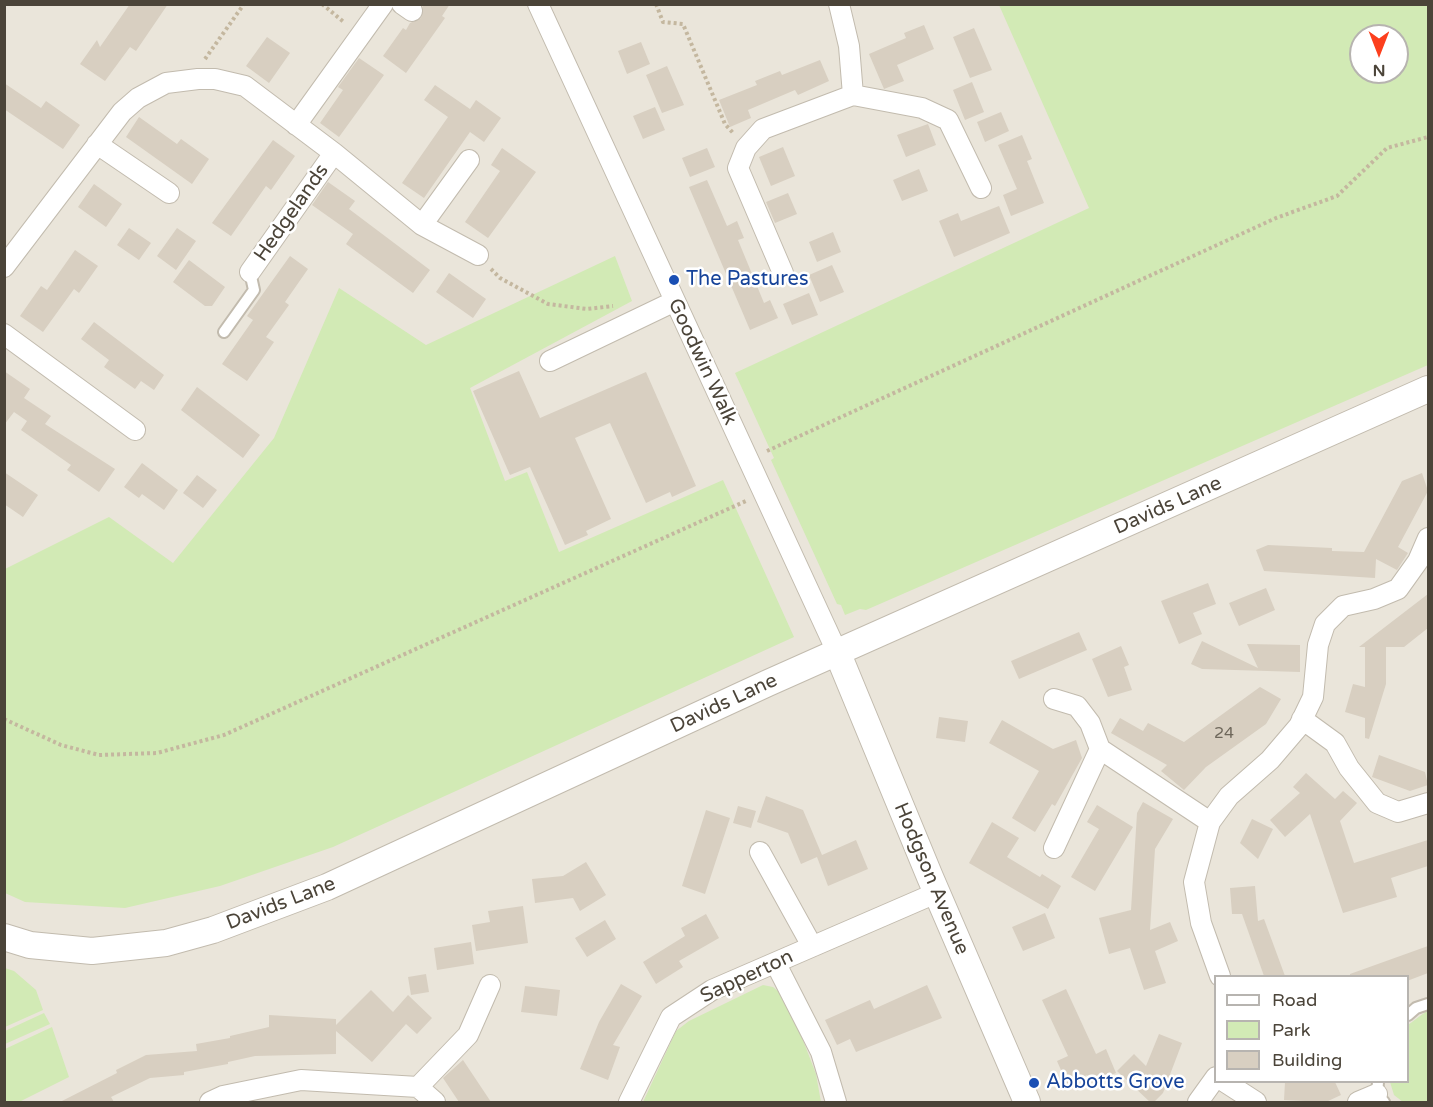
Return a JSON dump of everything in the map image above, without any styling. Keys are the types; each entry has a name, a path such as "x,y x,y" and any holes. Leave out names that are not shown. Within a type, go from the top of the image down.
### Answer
{"street":[{"path":"296,125 383,4"},
{"name":"Goodwin Walk","path":"538,4 838,654"},
{"path":"839,4 849,46 853,95"},
{"name":"Hedgelands","path":"4,267 122,112 138,98 166,83 198,79 215,79 245,87 334,153 422,225 478,255"},
{"path":"783,273 738,168 746,148 763,129 853,95 922,108 948,120 981,188"},
{"path":"97,144 169,193"},
{"name":"Hedgelands","path":"250,272 334,153"},
{"path":"422,225 469,160"},
{"path":"550,361 674,302"},
{"path":"4,334 135,430"},
{"name":"Davids Lane","path":"4,937 30,945 92,951 166,943 213,930 327,888 768,683 838,654 1428,389"},
{"path":"1220,975 1201,923 1194,882 1210,822 1229,796 1270,760 1302,719 1313,697 1318,645 1325,624 1343,606 1374,599 1398,589 1418,561 1428,538"},
{"name":"Hodgson Avenue","path":"838,654 936,892 1028,1102"},
{"path":"1054,699 1077,706 1090,723 1100,750 1210,822"},
{"path":"1302,719 1335,743 1349,768 1377,803 1398,812 1428,803"},
{"path":"1054,848 1100,750"},
{"name":"Sapperton","path":"760,852 812,946"},
{"name":"Sapperton","path":"629,1102 671,1017 712,990 776,964 936,892"},
{"path":"776,964 822,1053 836,1102"},
{"path":"418,1087 468,1035 490,985"},
{"path":"1198,1102 1214,1078"},
{"path":"210,1102 223,1096 301,1080 418,1087 435,1102"},
{"path":"1227,1083 1256,1102"},
{"path":"1358,1102 1380,1093"}],"lane":[{"path":"224,332 254,290 250,272"},
{"path":"1409,1013 1428,1004"}],"path":[{"path":"198,79 207,52 244,4"},
{"path":"322,4 360,34"},
{"path":"656,4 663,22 683,24 725,124 746,148"},
{"path":"767,451 1244,232 1337,196 1387,148 1428,137"},
{"path":"478,255 500,278 548,304 587,309 619,305"},
{"path":"4,719 61,745 99,755 157,753 224,735 763,494"}],"shaded area":[{"path":"5,5 1428,5 1428,1102 5,1102"}],"green space":[{"path":"999,5 1428,5 1428,365 866,610 860,609 845,615 841,605 837,604 771,460 774,458 735,373 1089,208"},
{"path":"615,256 632,301 470,388 505,481 527,472 559,552 723,480 794,637 333,847 220,886 125,908 25,902 5,893 5,569 109,517 173,563 274,438 339,288 426,345"},
{"path":"5,968 14,971 36,990 43,1010 5,1027"},
{"path":"763,985 773,987 779,992 798,1027 816,1074 821,1102 643,1102 676,1031 689,1021"},
{"path":"1428,1010 1428,1102 1403,1102 1394,1095 1390,1083 1409,1083 1409,1024"},
{"path":"44,1013 50,1024 5,1044 5,1031"},
{"path":"52,1027 69,1077 19,1102 5,1102 5,1049"}],"building":[{"path":"130,4 168,4 136,51 130,47 105,81 80,64 97,40 100,47"},
{"path":"423,4 450,4 442,16 445,18 406,73 383,56 403,28 406,30 410,23 421,18"},
{"path":"924,25 934,49 897,65 904,81 884,89 869,54 906,38 904,33"},
{"path":"974,28 992,70 970,78 953,37"},
{"path":"267,37 290,53 269,83 246,66"},
{"path":"641,42 650,64 627,74 618,51"},
{"path":"359,58 384,75 339,137 320,123 343,90 338,87"},
{"path":"820,60 829,81 798,95 795,90 748,110 751,118 730,127 719,100 757,85 755,81 780,71 782,75"},
{"path":"667,66 684,105 662,113 646,75"},
{"path":"972,82 984,112 965,120 953,90"},
{"path":"4,83 41,108 46,101 80,125 63,149 4,109"},
{"path":"435,85 470,109 476,100 501,118 484,142 470,132 424,198 402,183 448,117 424,100"},
{"path":"655,107 665,130 643,139 633,116"},
{"path":"1001,112 1009,131 985,142 977,122"},
{"path":"139,117 177,144 181,139 209,159 192,184 126,137"},
{"path":"928,124 936,145 906,157 897,135"},
{"path":"1022,135 1032,159 1027,161 1044,203 1011,216 1003,195 1017,189 998,145"},
{"path":"273,140 295,156 271,190 266,186 231,236 212,223"},
{"path":"783,147 795,176 771,186 759,157"},
{"path":"502,148 536,172 488,238 465,222 500,171 491,165"},
{"path":"707,148 715,167 690,177 682,158"},
{"path":"919,169 928,191 902,201 893,180"},
{"path":"707,180 727,226 737,221 744,238 738,240 764,303 770,300 778,318 750,330 689,187"},
{"path":"328,182 355,201 349,209 430,270 413,293 346,244 353,234 312,205"},
{"path":"94,184 122,204 106,227 78,207"},
{"path":"788,193 797,214 775,223 766,202"},
{"path":"999,206 1010,233 954,257 939,221 958,213 961,221"},
{"path":"129,228 151,243 139,260 117,245"},
{"path":"177,228 196,241 176,270 157,256"},
{"path":"833,232 841,252 817,262 809,242"},
{"path":"75,250 98,266 79,293 74,289 43,332 20,316 41,286 47,290"},
{"path":"290,256 308,269 285,302 289,305 266,337 274,342 247,381 222,364 253,320 247,316"},
{"path":"189,260 225,287 212,306 205,306 173,282"},
{"path":"832,265 844,292 820,302 809,275"},
{"path":"449,273 486,299 473,318 436,292"},
{"path":"809,293 818,315 792,325 783,304"},
{"path":"94,322 164,375 154,390 141,381 135,389 104,367 109,360 81,339"},
{"path":"4,371 30,389 24,398 51,416 45,424 115,469 99,492 67,470 71,465 21,430 27,421 14,412 4,425"},
{"path":"519,371 540,418 646,372 696,486 672,497 670,492 646,503 610,423 575,438 611,519 586,531 588,535 565,545 530,467 510,475 473,391"},
{"path":"197,387 260,435 243,458 181,410"},
{"path":"142,463 178,490 164,510 142,494 139,498 124,487"},
{"path":"4,472 38,495 23,517 4,504"},
{"path":"1422,473 1428,491 1398,547 1408,553 1397,570 1376,559 1375,578 1264,571 1256,550 1268,545 1364,552 1402,481"},
{"path":"197,475 217,490 203,508 183,493"},
{"path":"1208,583 1216,604 1193,613 1202,634 1179,644 1161,601"},
{"path":"1266,588 1275,610 1239,626 1229,603"},
{"path":"1428,594 1428,628 1404,647 1386,647 1386,684 1369,739 1365,738 1365,718 1345,712 1353,684 1365,687 1365,647 1359,647"},
{"path":"1079,632 1087,650 1019,679 1011,661"},
{"path":"1202,641 1258,668 1247,644 1300,645 1300,672 1202,669 1191,664"},
{"path":"1121,646 1129,665 1124,667 1132,690 1108,697 1092,659"},
{"path":"1260,687 1281,699 1266,724 1206,767 1184,790 1161,771 1167,765 1111,733 1120,718 1143,731 1148,723 1184,742"},
{"path":"939,717 968,721 965,742 936,738"},
{"path":"1002,720 1053,749 1076,740 1082,758 1055,806 1052,804 1035,832 1012,818 1039,771 989,743"},
{"path":"1379,755 1425,772 1428,785 1410,791 1372,777"},
{"path":"1306,773 1335,799 1343,791 1357,803 1340,821 1354,863 1428,840 1428,866 1391,878 1397,897 1343,913 1310,814 1285,837 1270,820 1300,793 1293,787"},
{"path":"766,796 803,810 822,855 856,840 868,869 828,886 817,857 801,864 788,833 757,822"},
{"path":"1143,802 1173,819 1155,849 1150,930 1170,922 1178,941 1155,951 1166,983 1144,990 1130,948 1109,954 1099,918 1131,910 1137,813"},
{"path":"1097,805 1133,827 1095,891 1071,877 1099,829 1087,822"},
{"path":"738,806 756,811 751,828 733,823"},
{"path":"706,810 730,818 705,894 682,886"},
{"path":"1252,819 1273,829 1258,859 1240,843"},
{"path":"992,822 1019,838 1007,857 1040,877 1042,874 1061,886 1048,909 969,863"},
{"path":"586,862 606,895 580,911 573,898 535,903 532,879 563,876"},
{"path":"1255,886 1258,921 1264,919 1285,975 1264,975 1242,914 1232,914 1230,888"},
{"path":"523,906 528,943 476,951 472,925 490,922 488,911"},
{"path":"1045,913 1055,938 1023,951 1012,927"},
{"path":"706,914 719,938 679,961 683,967 656,984 643,962 685,936 681,928"},
{"path":"605,920 616,939 587,957 575,938"},
{"path":"471,942 474,964 437,970 434,948"},
{"path":"1428,946 1428,973 1409,980 1409,975 1350,974"},
{"path":"426,974 429,992 411,995 408,977"},
{"path":"621,984 642,996 613,1045 620,1047 608,1080 580,1069 599,1022"},
{"path":"927,985 942,1018 856,1052 850,1039 837,1045 825,1020 870,1000 874,1009"},
{"path":"525,986 560,990 557,1016 521,1012"},
{"path":"1066,989 1096,1054 1106,1049 1116,1073 1091,1083 1087,1075 1067,1084 1057,1061 1068,1056 1042,1000"},
{"path":"371,990 393,1012 408,995 432,1018 417,1034 406,1024 372,1062 336,1031 336,1054 255,1056 228,1062 228,1064 184,1072 184,1075 150,1078 111,1097 114,1102 60,1102 117,1073 116,1070 146,1055 197,1051 196,1044 230,1038 230,1036 269,1027 269,1015 336,1019 336,1025"},
{"path":"1159,1034 1182,1043 1163,1093 1154,1102 1150,1102 1117,1071 1134,1054 1146,1066"},
{"path":"463,1060 491,1102 459,1102 443,1078"},
{"path":"1285,1083 1335,1083 1341,1095 1326,1102 1284,1100"}],"place":[{"name":"The Pastures","path":"674,280"},
{"name":"Abbotts Grove","path":"1034,1083"}]}
